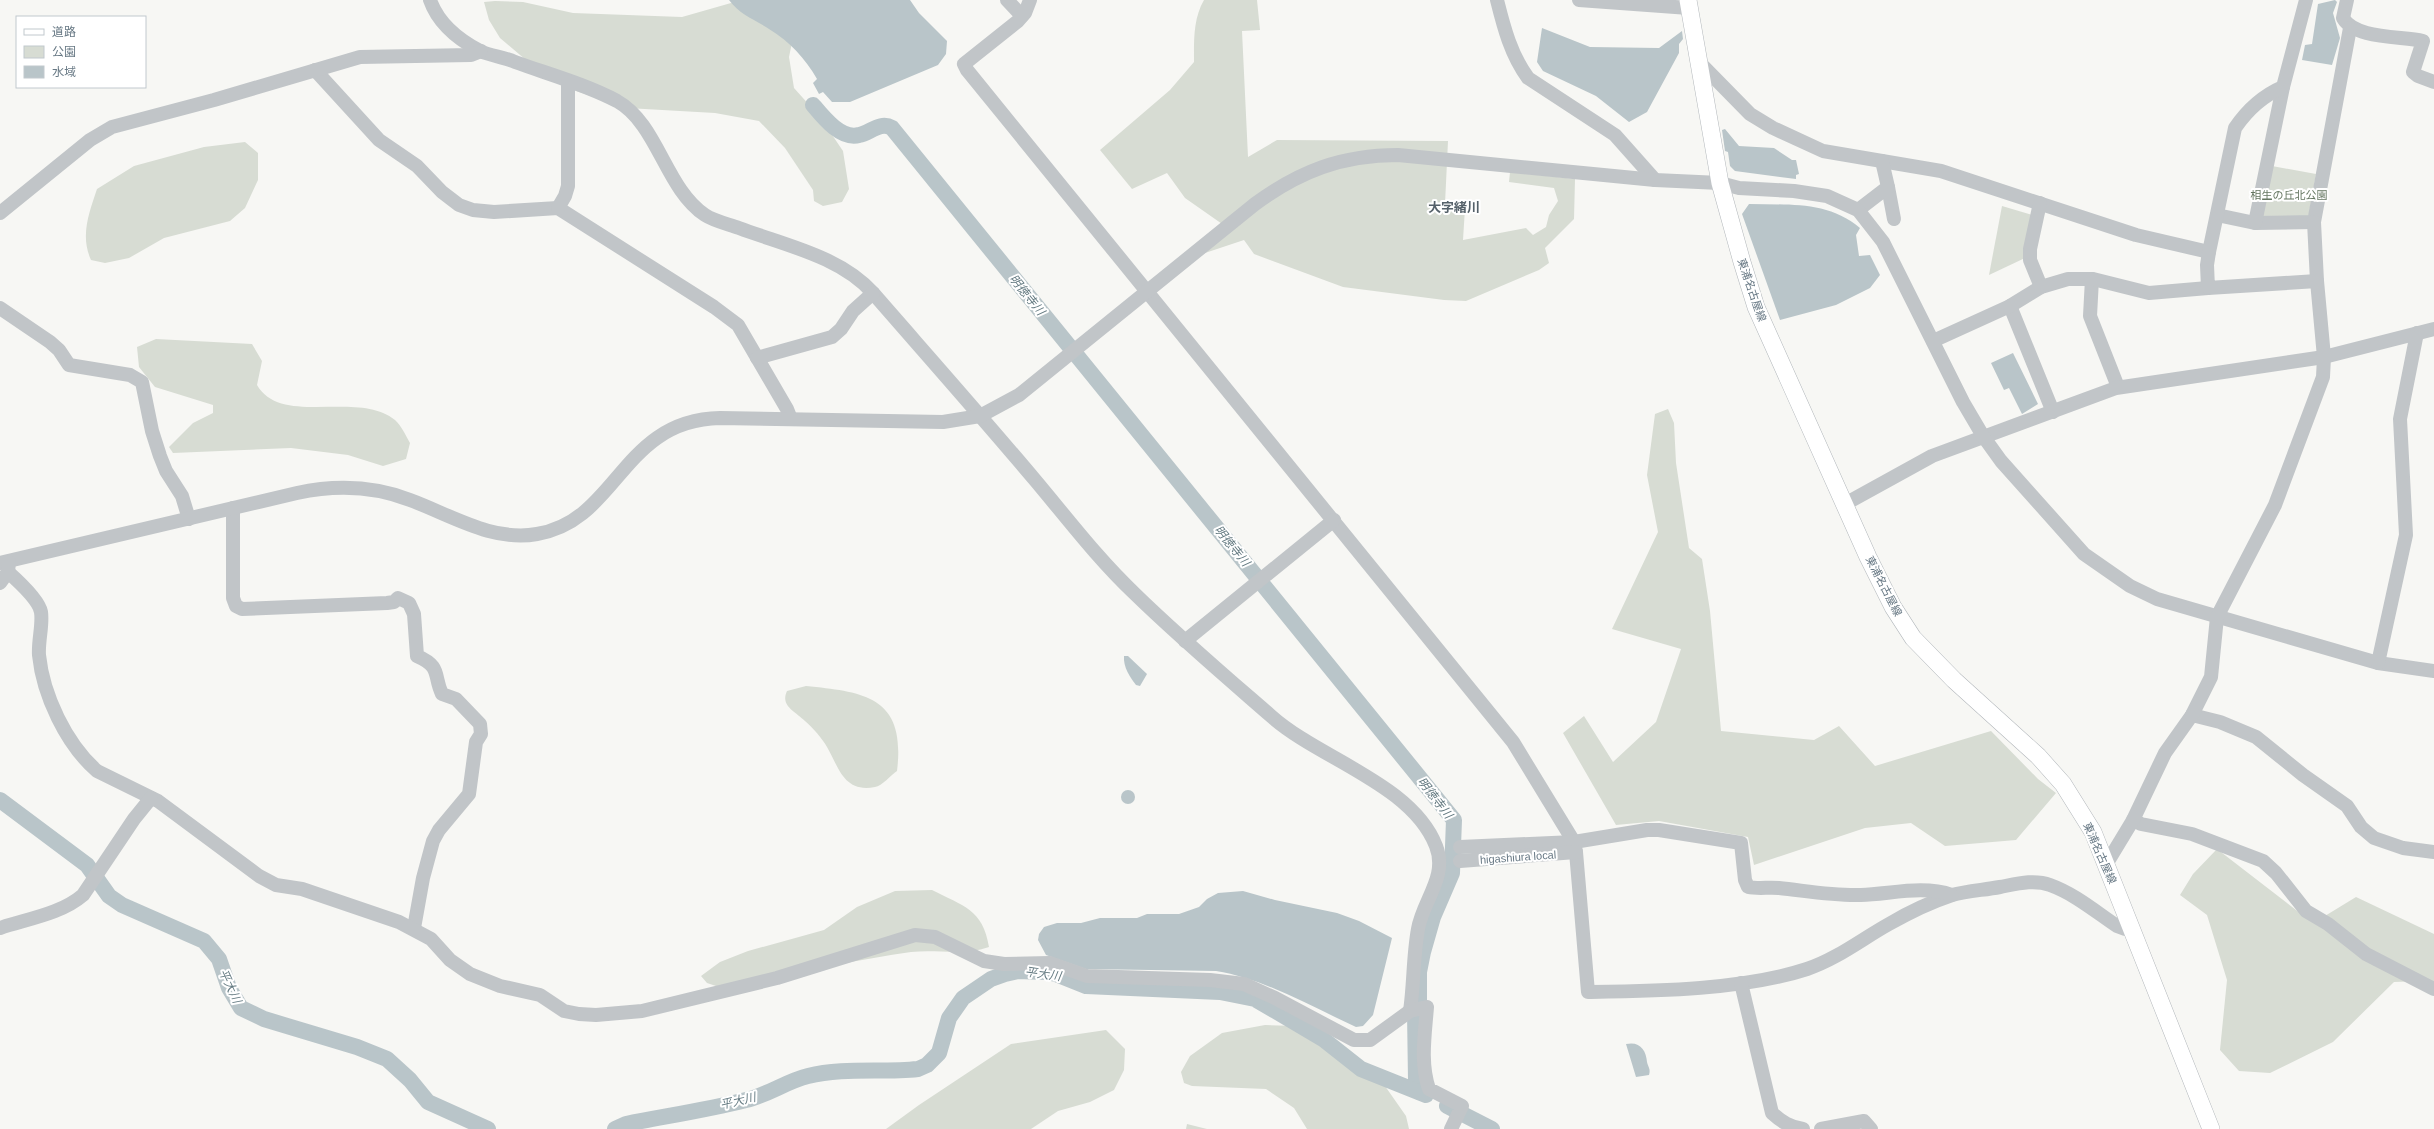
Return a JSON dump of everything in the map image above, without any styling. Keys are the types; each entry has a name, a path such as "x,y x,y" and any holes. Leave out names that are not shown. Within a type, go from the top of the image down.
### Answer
{"main road":[{"name":"東浦名古屋線","path":"1689,4 1697,60 1720,183 1756,307 1892,607 1913,638 1954,680 2038,756 2063,784 2093,832 2107,863 2211,1129"}],"street":[{"path":"430,0 437,14 447,26 458,37 481,51 616,101 632,113 690,202 706,216 838,265 855,275 873,293 980,416 1074,528 1122,581 1185,641 1277,722 1317,750 1377,783 1405,802 1427,828 1437,847 1440,865 1436,884 1419,926 1410,1011"},
{"path":"1007,0 1022,16"},
{"path":"1030,0 1022,16 964,64 1513,742 1575,847 1588,992 1640,991 1741,983 1786,976 1809,969 1839,955 1889,924 1952,895 2020,883 2041,883 2063,890 2117,926 2125,929 2132,928"},
{"path":"1497,0 1509,44 1528,78 1614,135 1655,180"},
{"path":"1579,0 1689,4"},
{"path":"2255,223 2284,87 2306,0"},
{"path":"2347,0 2343,18 2350,28 2361,32 2423,41 2413,72 2418,76 2434,82"},
{"path":"2107,863 2133,820 2165,753 2192,715 2211,677 2217,617 2275,505 2323,377 2324,357 2317,281 2314,222 2350,28"},
{"path":"0,213 84,145 112,127 214,100 341,61 374,55 471,55 481,51"},
{"path":"1697,60 1750,114 1773,128 1823,151 1941,171 2136,235 2209,252"},
{"path":"315,70 379,140 417,166 442,192 459,205 473,210 494,212 558,208 637,257 738,325 787,409 790,419"},
{"path":"558,208 565,196 568,186 568,82"},
{"path":"2208,288 2209,252 2235,128 2248,109 2270,92 2284,87"},
{"path":"1451,1129 1462,1106 1429,1089 1425,1078 1426,1008 1410,1011 1377,1037 1364,1041 1354,1040 1275,998 1244,984 1210,980 1087,976 1050,964 1004,964 984,961 935,937 915,935 777,978 642,1011 596,1015 564,1011 540,995 500,986 470,974 450,960 431,939 414,928 331,897 302,888 276,885 258,876 193,825 151,798 97,771 90,765 66,731 55,711 42,674 39,644 41,612 38,604 4,570 189,519 318,489 368,489 409,499 492,532 516,536 538,534 559,528 586,511 649,443 670,429 707,419 942,422 980,416 1019,395 1271,192 1308,171 1339,161 1369,155 1398,155 1655,180 1720,183 1739,188 1813,193 1828,196 1858,210 1883,242 1963,402 1982,436 2001,461 2084,554 2130,586 2157,599 2378,663 2434,671"},
{"path":"1882,161 1894,219"},
{"path":"1858,210 1888,187"},
{"path":"2040,203 2030,249 2030,260 2041,287"},
{"path":"2217,215 2255,223 2314,222"},
{"path":"1933,341 2010,306 2041,287 2068,279 2092,279 2149,293 2317,281"},
{"path":"2092,279 2090,316 2118,387"},
{"path":"757,358 832,337 841,329 853,311 873,293"},
{"path":"2010,306 2053,412"},
{"path":"0,308 50,342 69,365 130,375 142,382 152,430 160,456 166,471 182,496 189,519"},
{"path":"1845,504 1932,456 1982,436 2053,412 2118,387 2324,357 2434,329"},
{"path":"2378,663 2406,535 2400,419 2417,333"},
{"path":"233,508 233,598 236,606 242,609 387,603 394,602 398,598 410,603 414,614 417,656 435,670 442,694 456,699 480,724 481,734 476,742 469,794 438,830 433,841 414,928"},
{"path":"1185,641 1334,520"},
{"path":"2192,715 2236,728 2256,737 2303,775 2347,806 2361,827 2374,838 2403,848 2434,852"},
{"path":"0,928 70,905 83,894 134,818 151,798"},
{"path":"2133,820 2141,824 2192,834 2263,861 2276,873 2306,911 2328,924 2366,954 2434,989"},
{"path":"1460,854 1575,847 1646,830 1660,830 1741,844 1745,880 1748,887 1776,888 1838,896 1880,894 1899,891 1932,891 1952,895"},
{"path":"1741,983 1772,1113 1782,1122 1795,1128 1804,1129"},
{"path":"1821,1129 1864,1121 1871,1129"}],"green space":[{"path":"1204,0 1257,0 1260,30 1242,31 1248,157 1277,140 1448,141 1445,204 1465,208 1463,240 1526,228 1533,235 1546,227 1549,215 1558,201 1554,188 1509,182 1510,172 1575,179 1574,219 1545,248 1549,263 1539,270 1466,301 1444,300 1343,287 1254,254 1244,240 1193,257 1225,226 1185,198 1167,173 1132,189 1100,150 1170,90 1194,62 1196,22 1200,7"},
{"path":"484,2 523,2 573,13 682,17 731,3 765,3 796,23 789,57 794,88 820,117 843,151 849,189 842,202 823,206 814,201 813,190 785,148 759,121 715,113 627,108 576,91 539,71 500,38 489,20"},
{"path":"245,142 258,153 258,180 245,208 230,221 164,238 129,258 105,263 91,260 86,242 86,233 89,216 97,189 134,166 204,147"},
{"name":"相生の丘北公園","path":"2272,166 2316,174 2308,219 2262,220"},
{"path":"2002,206 2036,216 2025,258 1989,275"},
{"path":"156,339 252,344 262,361 257,385 268,397 283,404 301,407 361,408 379,412 395,420 405,434 410,443 406,459 383,466 348,455 291,448 173,453 169,447 193,423 213,413 213,405 155,387 139,367 137,347"},
{"path":"1668,409 1674,423 1676,463 1689,548 1702,559 1710,611 1721,731 1814,740 1839,726 1875,766 1991,731 2038,779 2056,793 2016,840 1945,846 1911,823 1865,828 1754,865 1748,837 1659,821 1616,825 1563,733 1584,716 1613,762 1656,722 1681,649 1612,629 1658,532 1647,475 1655,414"},
{"path":"806,686 828,688 864,696 878,703 888,714 895,728 898,747 897,771 883,783 875,787 865,788 849,783 839,770 820,737 790,708 785,701 787,691"},
{"path":"2217,849 2305,917 2320,919 2356,897 2434,934 2434,990 2423,981 2394,982 2333,1042 2270,1073 2239,1071 2220,1050 2227,980 2207,915 2180,895 2193,874"},
{"path":"932,890 962,905 977,916 986,934 989,947 979,950 960,952 911,952 840,964 722,988 707,983 701,976 720,962 748,951 824,930 857,907 895,891"},
{"path":"1265,1025 1296,1026 1338,1045 1378,1076 1406,1116 1409,1129 1307,1129 1294,1108 1266,1089 1192,1086 1184,1083 1181,1072 1190,1056 1222,1033"},
{"path":"1106,1030 1125,1049 1124,1070 1114,1090 1090,1102 1058,1111 1031,1129 886,1129 919,1105 1011,1044"},
{"path":"1187,1124 1207,1129 1186,1129"}],"water":[{"path":"729,0 910,0 919,13 947,41 946,54 938,65 850,102 832,102 823,92 819,94 813,83 817,79 807,64 784,39 743,13"},
{"path":"2335,0 2337,2 2333,13 2340,38 2332,65 2302,60 2305,45 2312,44 2318,4"},
{"path":"1542,28 1590,47 1659,48 1682,31 1683,39 1679,44 1679,53 1647,112 1629,122 1596,96 1543,71 1537,62"},
{"path":"1725,129 1739,146 1774,148 1792,160 1796,160 1799,174 1796,175 1796,179 1735,171 1730,166 1728,152 1725,151 1722,130"},
{"path":"1749,204 1808,206 1835,213 1848,219 1860,228 1856,235 1859,256 1870,255 1880,275 1870,288 1836,305 1780,320 1742,214"},
{"path":"2013,353 2038,404 2022,414 2009,388 2004,390 1991,363"},
{"path":"1124,656 1128,656 1147,674 1140,686 1136,685 1127,672"},
{"path":"1128,790 1133,792 1135,797 1133,802 1128,804 1123,802 1121,797 1123,792"},
{"path":"1243,891 1275,900 1337,913 1359,921 1392,938 1373,1015 1363,1026 1356,1027 1287,994 1252,980 1234,975 1216,971 1086,969 1046,955 1038,940 1039,934 1044,927 1057,923 1081,923 1100,918 1137,918 1147,914 1179,914 1199,907 1207,899 1218,893"},
{"path":"1631,1043 1639,1045 1644,1050 1650,1070 1649,1075 1636,1077 1626,1044"}],"waterway":[{"name":"明徳寺川","path":"813,105 839,131 852,136 863,134 883,126 892,128 1454,820 1452,873 1433,917 1419,972 1419,1000 1415,1012 1416,1080 1419,1092"},
{"name":"平大川","path":"0,800 87,865 109,896 122,905 204,941 219,959 229,988 241,1008 264,1019 357,1047 387,1059 410,1080 428,1102 488,1129"},
{"name":"平大川","path":"615,1129 626,1124 731,1104 754,1098 800,1078 822,1073 918,1069 927,1065 939,1053 949,1018 963,998 991,979 1018,971 1056,974 1086,986 1220,992 1255,999 1323,1039 1361,1069 1426,1095"},
{"name":"明徳寺川","path":"1447,1106 1492,1129"}],"district":[{"name":"大字緒川","path":"1454,207"}]}
